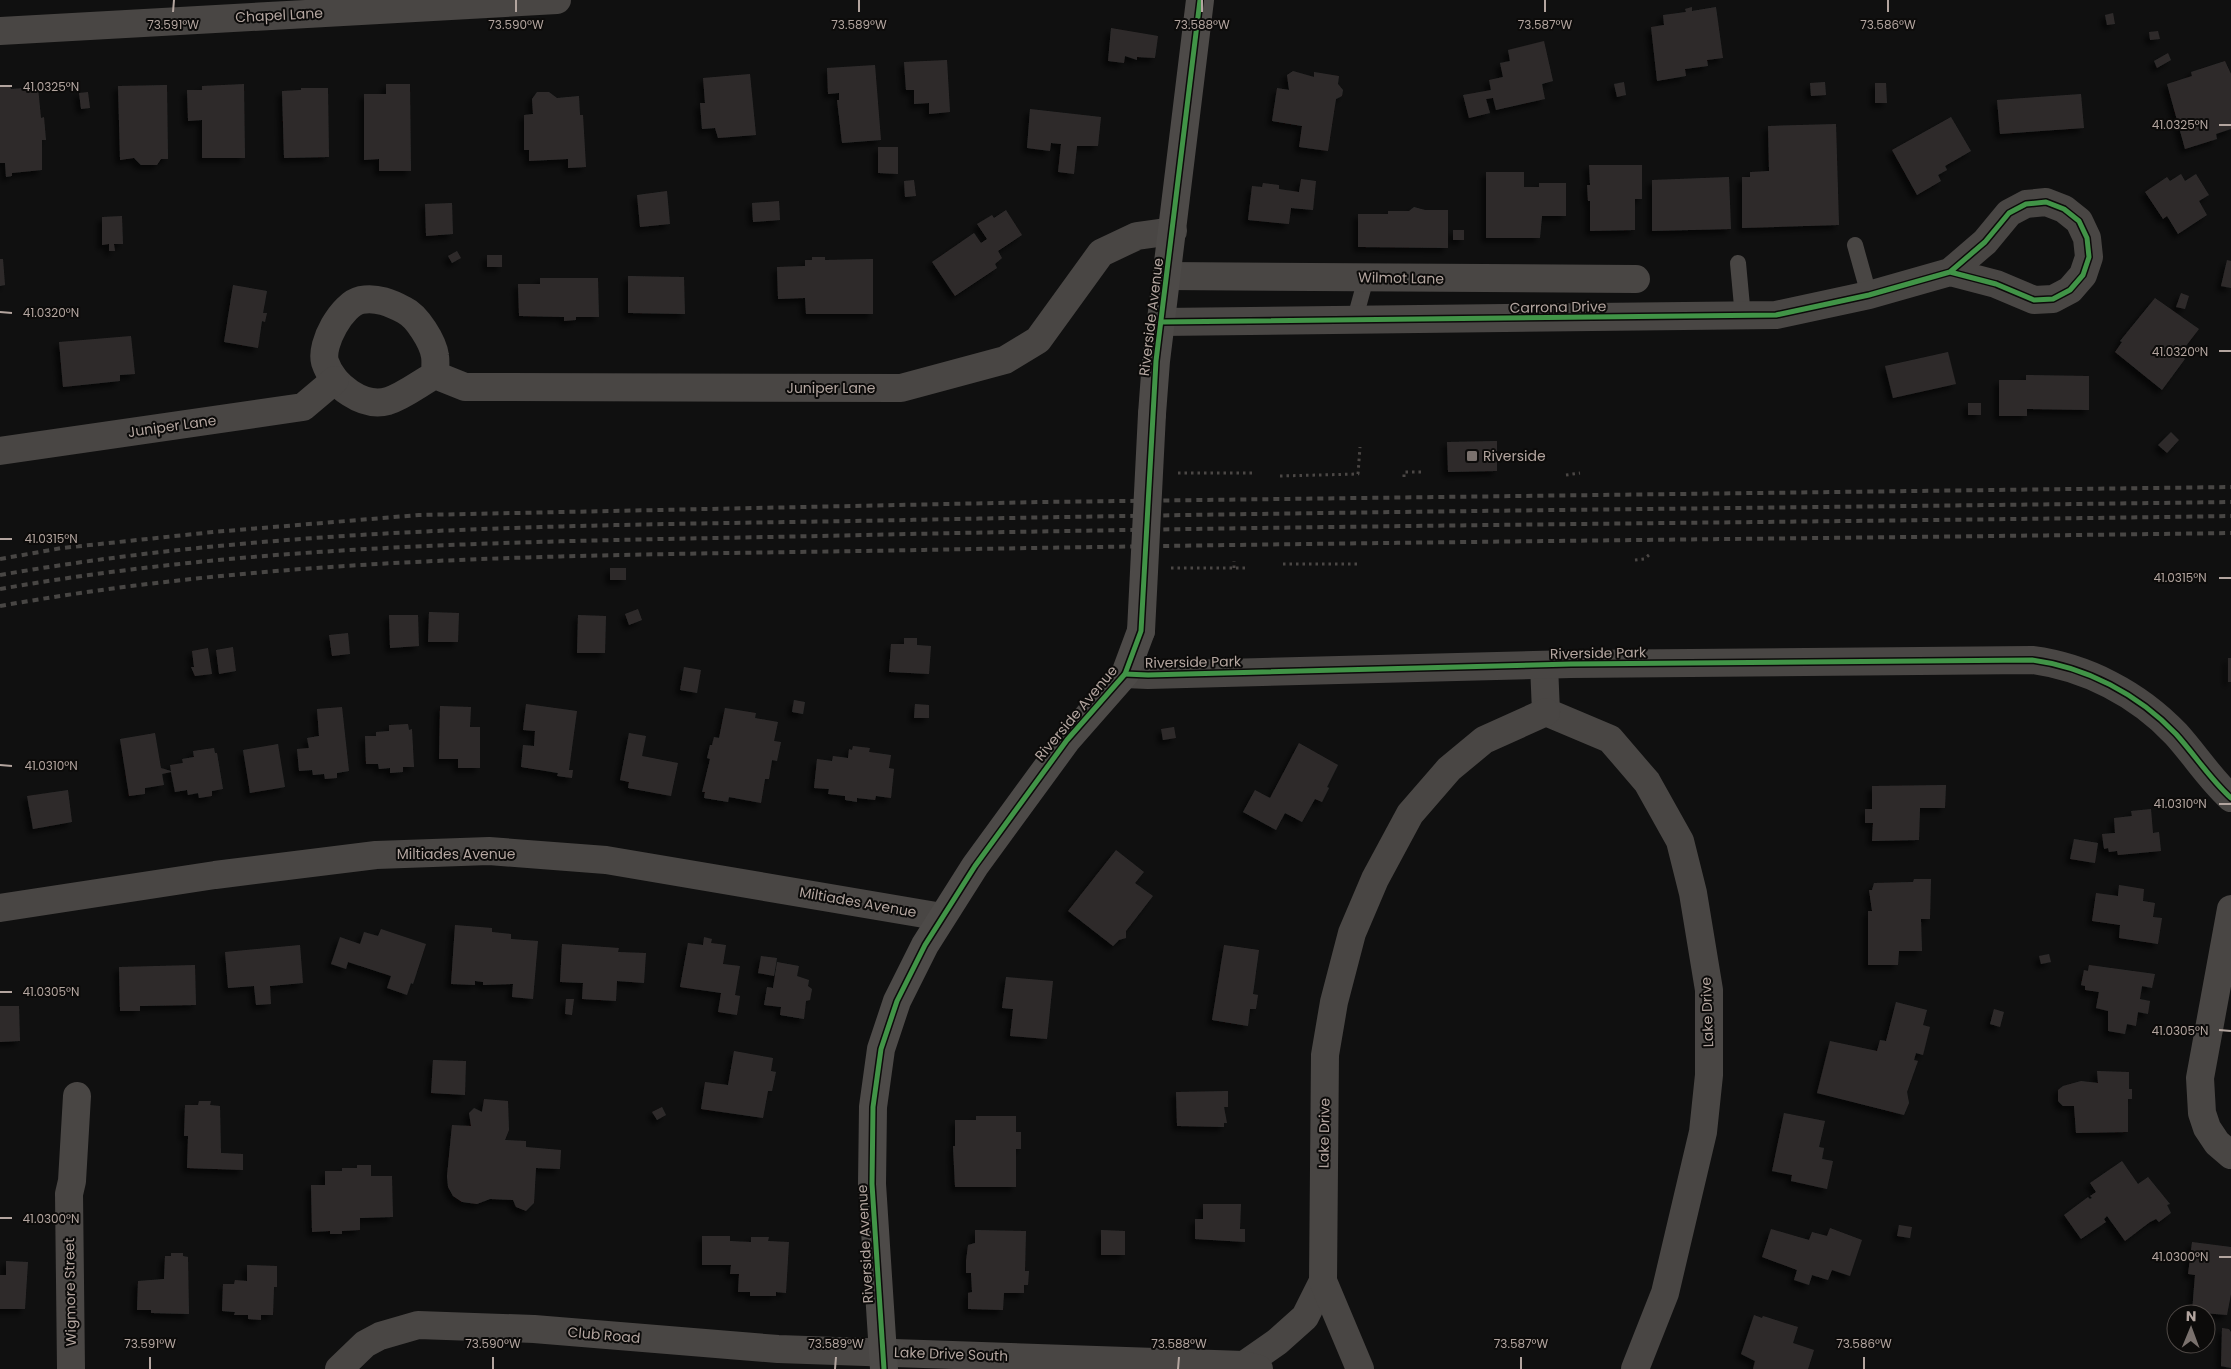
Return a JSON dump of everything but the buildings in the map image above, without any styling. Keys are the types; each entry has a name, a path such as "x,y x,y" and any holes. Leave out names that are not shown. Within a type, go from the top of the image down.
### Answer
{"street":[{"name":"Chapel Lane","path":"0,31 557,0"},
{"name":"Riverside Avenue","path":"883,1360 872,1184 873,1108 881,1049 897,1002 908,976 942,917 1030,787 1085,717 1125,674 1141,631 1152,414 1161,322 1200,0"},
{"name":"Carrona Drive","path":"1161,322 1354,322 1776,315 1869,295 1950,272 1985,242 2009,213 2026,204 2046,202 2064,209 2079,221 2087,238 2089,258 2083,276 2070,290 2053,299 2034,300 1996,284 1950,272"},
{"name":"Juniper Lane","path":"435,375 466,387 901,388 1005,360 1038,340 1101,253 1137,236 1172,231"},
{"name":"Wilmot Lane","path":"1167,276 1636,278"},
{"path":"359,300 385,301 410,313 425,334 435,355 435,375 387,401 367,400 348,392 335,380 325,361 328,337 340,316 359,300"},
{"name":"Juniper Lane","path":"0,451 303,406 335,380"},
{"name":"Riverside Park","path":"1125,674 1544,665 2009,659 2047,662 2070,668 2111,685 2150,710 2177,736 2231,798"},
{"path":"1544,665 1546,712"},
{"name":"Lake Drive","path":"1360,1369 1322,1281 1325,1055 1334,1002 1352,933 1376,879 1410,814 1449,769 1484,740 1546,712 1610,739 1647,782 1680,841 1694,893 1709,990 1709,1075 1703,1132 1665,1293 1635,1369"},
{"name":"Miltiades Avenue","path":"0,908 215,874 376,855 489,851 606,860 942,917"},
{"path":"2231,909 2200,1078 2202,1113 2207,1128 2217,1143 2231,1155"},
{"name":"Wigmore Street","path":"71,1369 69,1194 73,1169 77,1096"},
{"name":"Lake Drive","path":"1252,1367 1276,1342 1305,1317 1322,1281"},
{"name":"Club Road","path":"339,1369 366,1344 380,1336 418,1326 534,1329 778,1348 883,1360"},
{"name":"Lake Drive South","path":"883,1360 1252,1367"}],"lane":[{"path":"1855,245 1869,295"},
{"path":"1738,263 1743,317"},
{"path":"1354,322 1366,278"}],"path":[{"path":"1280,476 1297,478 1358,474 1360,447"},
{"path":"1404,477 1404,472 1422,472"},
{"path":"1178,473 1255,473"},
{"path":"1566,475 1580,473"},
{"path":"1635,560 1649,555"},
{"path":"1234,561 1234,568"},
{"path":"1283,564 1300,562 1362,564"},
{"path":"1170,568 1248,568"}],"railway":[{"path":"0,559 62,548 213,532 419,515 1043,502 2231,487"},
{"path":"0,575 112,558 225,545 338,536 566,526 1238,514 2231,502"},
{"path":"0,589 214,560 429,546 538,542 1204,529 2231,516"},
{"path":"0,606 114,588 228,575 342,566 573,556 1246,545 2231,533"}],"cycle path":[{"path":"884,1369 872,1184 873,1107 881,1049 897,1001 925,945 975,866 1067,740 1125,674 1141,631 1156,361 1200,0"},
{"path":"1161,322 1776,315 1869,295 1950,272 1985,242 2009,213 2026,204 2046,202 2064,209 2079,221 2087,238 2089,257 2083,275 2070,290 2053,299 2034,300 1996,284 1950,272"},
{"path":"1125,674 1148,675 1571,664 2032,660 2072,669 2091,676 2128,695 2176,734 2216,783 2231,798"}],"place":[{"name":"Riverside","path":"1472,456"}]}
